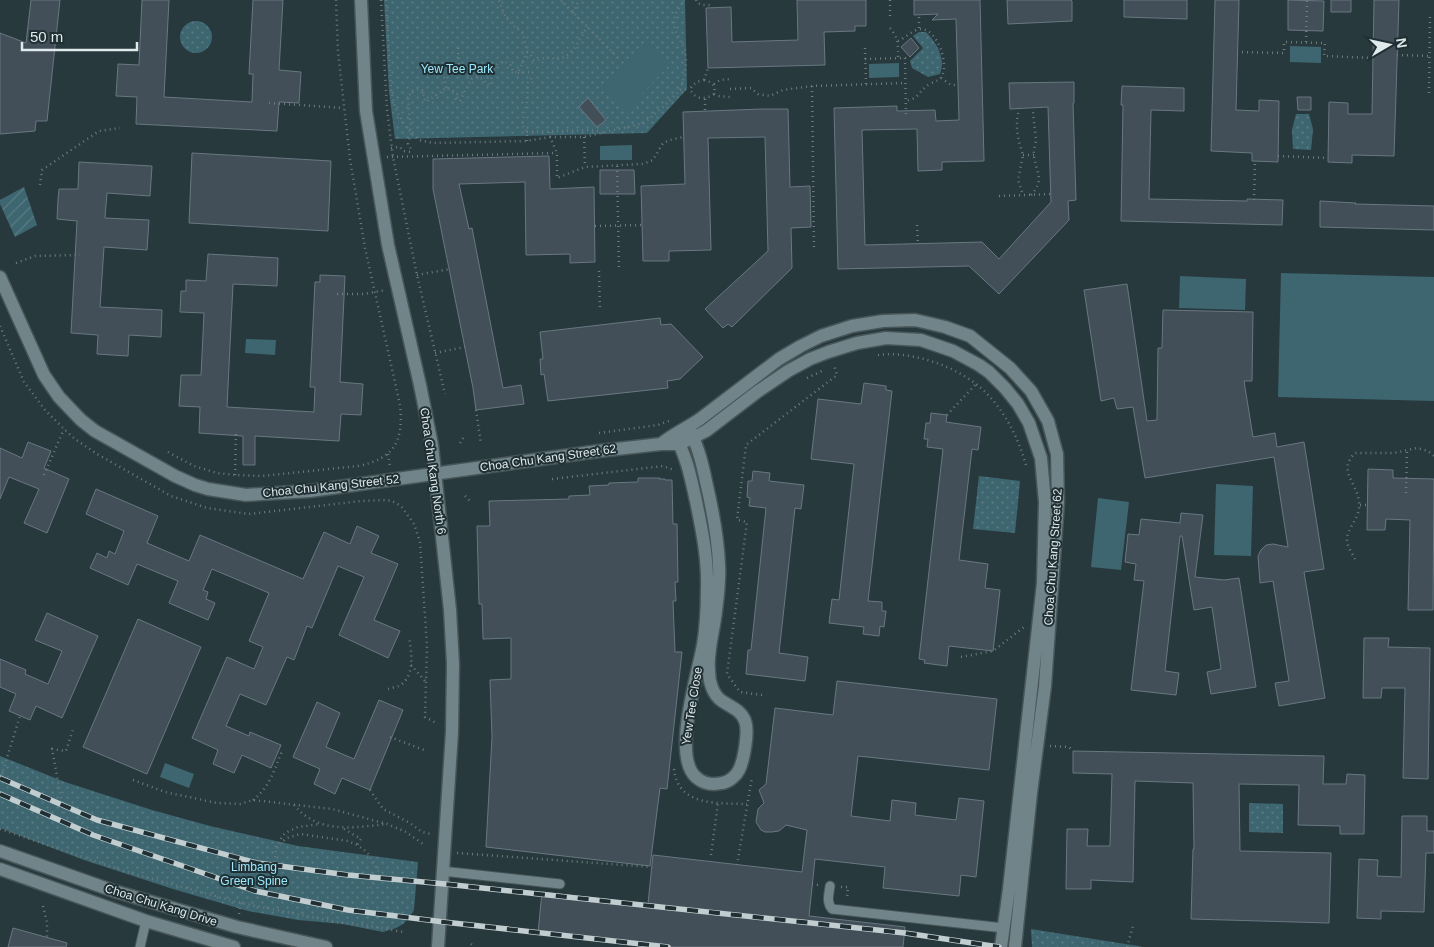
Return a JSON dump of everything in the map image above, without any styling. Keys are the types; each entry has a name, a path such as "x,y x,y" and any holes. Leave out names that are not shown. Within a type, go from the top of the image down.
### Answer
{"street":[{"name":"Choa Chu Kang North 6","path":"361,0 366,111 373,159 388,245 432,444 448,594 453,664 451,756 438,947"},
{"name":"Choa Chu Kang Street 52","path":"0,277 39,365 59,397 81,420 95,431 175,476 208,489 246,495 310,491 435,474"},
{"name":"Choa Chu Kang Street 62","path":"435,474 661,444 677,439 691,432 779,359 821,336 852,326 883,321 914,320 945,327 970,336 990,351 1010,368 1031,391 1048,421 1057,454 1058,502 1001,947"},
{"name":"Choa Chu Kang Street 62","path":"691,432 706,431 757,392 810,359 857,343 886,338 921,340 953,351 984,368 1005,388 1022,410 1029,422 1041,458 1045,502 1048,584 1045,686 1031,794 1016,947"},
{"name":"Yew Tee Close","path":"677,439 689,467 701,524 706,560 707,588 703,644 694,682 685,748 688,764 694,776 703,782 719,784 732,779 739,770 744,754 745,720 737,710 721,700 712,689 709,672 709,654 716,612 720,567 718,541 702,461 691,432"},
{"name":"Choa Chu Kang Drive","path":"0,851 114,891 237,927 326,947"},
{"name":"Choa Chu Kang Drive","path":"0,869 146,922 228,946"}],"lane":[{"path":"984,368 990,351"},
{"path":"442,870 560,884"},
{"path":"830,886 828,900 832,909 1004,928"},
{"path":"140,947 146,922"}],"path":[{"path":"168,452 194,466 217,473 262,476 358,466 370,463 388,454 399,434 402,417 400,405 365,248 350,159 338,52 336,0"},
{"path":"381,0 386,110 391,148 417,275 445,394"},
{"path":"386,0 391,90 395,108 411,133 419,140 432,143 527,141 550,137 584,137 644,123 663,108 680,90 685,75 685,50 675,30 674,21 676,13 684,0"},
{"path":"498,0 503,15 523,33 527,52 518,74"},
{"path":"561,0 618,58"},
{"path":"573,13 579,0"},
{"path":"696,0 696,3 710,5"},
{"path":"890,0 890,18"},
{"path":"1306,42 1307,0"},
{"path":"1429,93 1430,16"},
{"path":"919,17 920,29"},
{"path":"527,52 537,61 547,57 555,59 563,57 572,51 587,27"},
{"path":"890,28 898,41 898,58"},
{"path":"898,41 920,29 927,30 944,54 945,64 941,78 929,84 915,98 906,101"},
{"path":"1237,52 1284,53 1284,42 1306,42 1325,43 1324,56 1373,58"},
{"path":"458,48 459,64 471,79"},
{"path":"865,48 866,84"},
{"path":"1397,54 1429,56"},
{"path":"865,59 905,58 906,118"},
{"path":"391,148 400,147 403,151 410,152 411,150 408,144 411,133 409,94 412,91 417,89 423,91 426,102 446,88 451,88 457,94 456,99 460,101 471,79 477,77 483,79 490,86 496,65 499,62 504,61 510,64 513,72 518,74 532,72"},
{"path":"1429,65 1434,65"},
{"path":"704,80 708,68"},
{"path":"436,71 445,78 446,88"},
{"path":"527,141 527,132 522,125 527,101 528,82 534,76"},
{"path":"941,78 946,83 958,85"},
{"path":"714,84 720,80 730,79"},
{"path":"680,90 690,89 698,81 704,80 711,81 714,84 714,94"},
{"path":"730,89 751,88 758,94 770,96 783,90 812,86 905,83"},
{"path":"812,86 814,248"},
{"path":"690,89 693,95 698,98 705,99 714,94"},
{"path":"714,94 730,97"},
{"path":"705,99 705,112"},
{"path":"269,103 344,108"},
{"path":"1019,108 1017,130 1023,156 1018,180 1023,195"},
{"path":"1031,195 1036,190 1039,182 1039,171 1034,155 1036,144 1033,121 1034,108"},
{"path":"40,185 42,170 99,131 120,128"},
{"path":"527,132 590,130 603,132"},
{"path":"549,132 557,153 557,178 585,167 642,164 653,160 663,143 683,137"},
{"path":"584,137 585,167"},
{"path":"373,159 557,153"},
{"path":"1023,156 1034,155"},
{"path":"1278,156 1328,158"},
{"path":"1254,200 1255,161"},
{"path":"616,166 619,270"},
{"path":"999,196 1051,194"},
{"path":"594,226 642,225"},
{"path":"917,225 918,244"},
{"path":"16,264 35,256 80,255"},
{"path":"417,275 450,269"},
{"path":"599,271 600,310"},
{"path":"337,294 364,294 397,288"},
{"path":"435,353 465,347"},
{"path":"875,355 918,357 956,372 976,384 1001,412 1014,431 1028,469"},
{"path":"762,695 740,692 727,674 747,522 737,520 746,445 837,375 834,365 841,363"},
{"path":"947,415 976,384 984,368"},
{"path":"807,378 825,370"},
{"path":"476,410 481,444"},
{"path":"599,433 658,425 672,419"},
{"path":"44,475 64,429"},
{"path":"235,475 236,432"},
{"path":"460,443 464,436"},
{"path":"1355,560 1347,538 1358,517 1360,505 1358,495 1349,476 1347,467 1349,459 1355,453 1394,453 1417,448 1434,456"},
{"path":"1406,493 1408,450"},
{"path":"552,479 663,466 676,471 689,467"},
{"path":"465,496 472,503"},
{"path":"392,501 401,506 414,524 420,542 426,628 424,717"},
{"path":"1360,505 1367,505"},
{"path":"961,657 993,651 1024,627"},
{"path":"388,689 400,685 407,678 412,665 409,638"},
{"path":"412,665 426,682"},
{"path":"0,780 20,716"},
{"path":"64,813 52,749 66,751 74,728"},
{"path":"390,737 424,750"},
{"path":"1049,745 1069,747 1073,751"},
{"path":"134,780 165,792 216,803 240,804 253,800 262,793 268,784 282,750"},
{"path":"737,865 753,771"},
{"path":"711,855 719,784"},
{"path":"370,790 383,809 410,823 422,832 444,838"},
{"path":"253,800 332,809 387,824 406,832 423,844"},
{"path":"294,806 302,814 322,824 342,828 387,824"},
{"path":"274,872 276,847 285,833 298,827 322,824"},
{"path":"342,828 361,839 357,845"},
{"path":"0,829 127,872 241,903 342,923 403,932"},
{"path":"276,847 287,838 300,834 348,841 367,852 380,874 371,888"},
{"path":"443,852 652,868"},
{"path":"43,906 47,923 47,938"},
{"path":"1127,947 1133,926"}],"green space":[{"name":"Yew Tee Park","path":"384,0 685,0 687,89 647,133 395,139 389,91"},
{"path":"196,21 202,22 207,26 211,31 211,43 207,48 202,52 196,53 190,52 185,48 181,43 180,37 181,31 185,26 190,22"},
{"path":"919,32 926,32 937,46 942,63 940,74 928,77 912,68 910,61 923,48 913,36"},
{"path":"646,41 670,64 625,112 601,88"},
{"path":"1290,46 1321,47 1321,63 1290,62"},
{"path":"899,63 899,77 869,78 869,64"},
{"path":"1296,114 1309,114 1313,129 1311,150 1293,149 1292,130"},
{"path":"632,145 632,160 600,160 600,146"},
{"path":"24,187 37,225 15,237 0,204 0,200"},
{"path":"1281,273 1434,277 1434,401 1278,397"},
{"path":"1180,276 1246,279 1245,310 1179,308"},
{"path":"246,339 276,340 275,355 245,353"},
{"path":"979,476 1020,481 1015,533 973,529"},
{"path":"1216,484 1253,486 1251,556 1214,555"},
{"path":"1098,498 1129,502 1121,570 1091,567"},
{"name":"Limbang Green Spine","path":"0,756 65,782 152,810 210,826 298,846 418,862 414,910 403,924 383,932 343,924 298,920 248,911 84,860 0,828"},
{"path":"165,763 194,774 189,788 160,777"},
{"path":"1249,803 1283,804 1283,833 1249,832"},
{"path":"1031,929 1138,946 1143,947 1032,947"}],"building":[{"path":"31,0 60,0 47,121 36,121 35,131 0,134 0,33 26,43"},
{"path":"142,0 169,0 164,97 252,102 253,74 249,74 253,0 283,0 279,70 301,72 299,103 279,102 277,131 136,124 137,97 116,96 118,64 139,65"},
{"path":"797,0 866,0 866,26 855,26 855,31 824,32 825,65 708,68 706,8 731,7 732,42 798,40"},
{"path":"914,0 980,0 984,161 942,162 942,170 918,171 917,129 862,130 865,245 982,242 999,259 1051,202 1048,107 1010,109 1009,83 1074,82 1076,200 1068,201 1069,220 999,294 969,266 838,269 834,108 897,106 897,111 935,110 936,121 959,120 956,19 932,20 938,14 914,15"},
{"path":"1007,0 1070,0 1072,1 1072,21 1008,24"},
{"path":"1124,0 1187,0 1187,19 1124,17"},
{"path":"1215,0 1239,0 1236,110 1259,111 1259,100 1279,101 1278,162 1252,161 1252,153 1211,151"},
{"path":"1288,0 1324,1 1323,31 1288,30"},
{"path":"1331,0 1351,0 1351,12 1331,12"},
{"path":"1374,0 1399,0 1394,156 1352,155 1352,163 1328,162 1329,102 1348,103 1348,114 1372,114"},
{"path":"911,38 919,48 910,57 901,47"},
{"path":"1122,86 1184,88 1184,111 1151,110 1149,199 1283,200 1282,225 1121,221"},
{"path":"1297,97 1311,97 1311,110 1298,110"},
{"path":"588,98 606,120 597,127 579,107"},
{"path":"788,109 790,187 810,186 811,227 791,228 792,268 732,327 728,324 723,328 705,309 768,251 765,137 708,138 711,250 669,251 669,261 643,261 641,186 685,184 683,112"},
{"path":"192,153 331,161 328,231 189,223"},
{"path":"549,156 550,189 594,187 595,262 570,263 570,254 526,255 525,182 459,184 469,229 472,228 503,388 521,385 524,404 476,410 433,189 433,159"},
{"path":"79,162 152,166 150,196 107,193 105,218 149,220 147,250 104,247 100,307 162,310 161,337 129,335 128,356 97,354 98,335 71,333 77,221 57,219 59,189 78,189"},
{"path":"600,170 634,170 635,194 600,194"},
{"path":"1320,201 1434,206 1434,230 1320,227"},
{"path":"208,254 278,258 277,286 233,284 227,407 314,412 315,387 310,387 315,282 320,282 320,275 345,276 340,382 363,384 361,415 341,414 339,441 255,436 255,465 243,465 243,436 199,433 200,407 179,406 181,375 201,375 204,313 180,312 181,291 186,291 186,280 206,281"},
{"path":"1127,284 1147,421 1157,420 1158,348 1162,348 1163,310 1253,312 1252,381 1244,381 1253,437 1275,433 1277,447 1304,442 1324,569 1304,572 1325,698 1279,706 1275,683 1289,681 1273,581 1260,583 1258,556 1266,545 1273,544 1288,547 1274,457 1145,478 1133,407 1117,409 1114,398 1101,401 1084,290"},
{"path":"660,318 661,325 671,324 703,357 680,379 667,381 668,388 548,401 544,374 541,375 540,359 543,359 540,332"},
{"path":"864,383 886,386 886,390 892,391 868,601 882,602 882,611 886,611 884,627 880,626 879,636 863,634 864,627 829,623 832,599 839,600 854,464 811,459 818,399 861,404"},
{"path":"931,413 947,415 946,422 981,427 978,450 972,449 959,560 988,564 985,588 1000,590 993,651 949,646 947,666 924,663 925,660 919,659 943,449 927,447 928,439 924,439 926,423 930,423"},
{"path":"28,442 51,451 44,468 69,479 47,533 24,523 39,489 9,477 0,499 0,448 22,458"},
{"path":"1368,469 1393,470 1393,478 1434,479 1433,610 1408,610 1410,520 1386,519 1385,530 1367,530"},
{"path":"753,471 770,473 769,481 804,485 801,509 795,508 779,653 808,657 805,681 746,674 748,650 751,650 766,508 749,506 750,498 747,497 748,481 752,481"},
{"path":"638,478 672,480 673,524 677,524 678,582 675,582 676,601 673,601 675,652 682,652 667,789 660,788 650,866 486,847 492,737 490,680 511,679 511,638 483,639 482,604 479,604 477,526 490,526 489,501 569,499 569,496 590,495 589,486 638,482"},
{"path":"96,489 158,516 147,543 189,561 200,535 303,579 324,532 350,544 357,526 379,536 371,553 398,564 374,620 400,631 388,658 339,635 364,577 338,566 312,628 307,626 294,660 287,657 266,705 240,694 226,726 249,736 250,732 281,745 271,768 242,755 234,773 213,764 218,750 192,738 227,657 254,669 263,647 249,641 269,593 212,569 203,590 208,592 206,599 215,603 208,620 169,603 178,581 137,564 128,585 90,568 97,553 107,558 109,551 115,554 124,531 86,514"},
{"path":"1181,513 1203,515 1195,577 1224,580 1239,578 1256,687 1211,694 1207,672 1221,669 1212,607 1194,610 1182,536 1180,536 1165,671 1179,673 1176,695 1131,690 1144,581 1134,580 1136,564 1125,562 1128,534 1139,535 1141,519 1180,523"},
{"path":"47,613 98,636 62,718 36,706 30,720 9,711 16,694 0,687 0,659 26,670 25,674 48,684 62,651 35,640"},
{"path":"138,619 201,647 147,774 83,747"},
{"path":"1364,638 1389,638 1388,647 1430,648 1428,779 1403,778 1405,688 1382,688 1381,698 1363,698"},
{"path":"837,681 997,699 989,770 858,756 851,816 890,821 892,800 916,803 915,815 956,820 959,798 984,801 976,877 961,875 959,896 883,888 885,867 815,859 809,916 905,927 903,947 661,947 538,933 542,892 648,904 653,855 802,872 807,830 786,825 779,831 765,832 761,830 756,822 758,809 764,803 759,790 766,784 775,708 833,715"},
{"path":"379,700 403,710 370,790 342,778 335,794 314,784 320,769 293,757 317,702 340,713 326,747 354,759"},
{"path":"1073,751 1324,756 1323,784 1346,784 1347,774 1365,775 1364,834 1340,834 1340,826 1298,825 1299,785 1239,784 1240,851 1331,853 1329,923 1191,919 1194,849 1193,783 1135,781 1133,882 1091,880 1091,889 1066,889 1067,829 1088,829 1087,846 1110,846 1112,774 1073,773"},
{"path":"1402,816 1427,816 1427,831 1434,831 1434,853 1426,853 1424,912 1381,911 1381,919 1357,918 1359,859 1378,860 1377,876 1401,877"},
{"path":"13,928 67,943 66,947 8,947"}],"railway":[{"path":"0,778 97,820 257,863 348,875 905,933 999,947"},
{"path":"0,794 93,835 255,891 348,910 668,947"}]}
